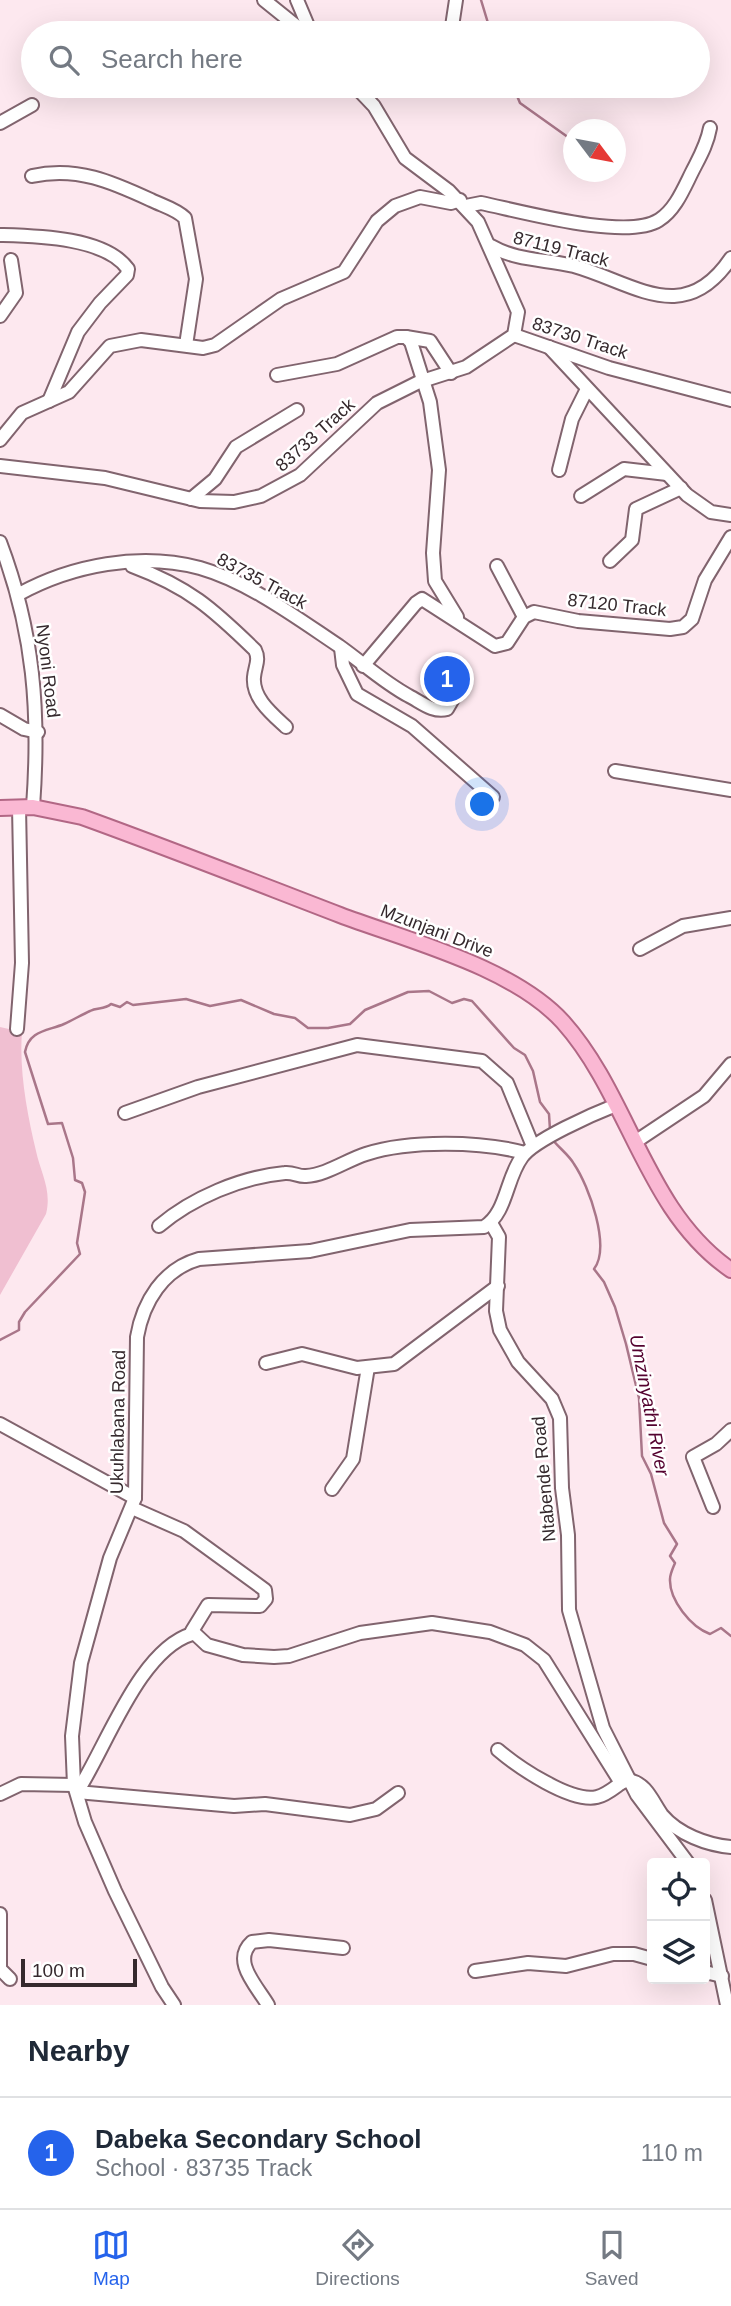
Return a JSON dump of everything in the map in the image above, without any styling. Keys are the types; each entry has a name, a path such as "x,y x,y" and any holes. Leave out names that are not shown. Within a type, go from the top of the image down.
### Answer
{"main road":[{"name":"Mzunjani Drive","path":"0,808 26,807 82,817 510,981 541,1002 574,1036 598,1070 680,1220 704,1249 731,1270"}],"street":[{"path":"264,0 289,21"},
{"path":"297,0 306,21"},
{"path":"453,21 456,0"},
{"name":"83730 Track","path":"366,98 405,158 463,204 491,246 518,312 514,335 609,368 731,400"},
{"path":"0,123 32,105"},
{"path":"0,440 22,413 69,392 110,345 141,340 203,348 215,345 281,299 344,272 377,221 405,201 420,197 463,204 481,203 624,229 649,226 664,216 676,202 706,145 710,128"},
{"path":"32,176 52,172 87,174 120,186 185,218 196,279 186,345"},
{"path":"0,235 63,239 111,255 128,269 127,275 100,303 78,332 49,401"},
{"name":"87119 Track","path":"491,246 516,257 572,266 642,293 665,297 701,289 717,276 731,258"},
{"path":"0,316 16,293 11,260"},
{"name":"83733 Track","path":"0,466 105,478 191,499 234,502 275,491 300,475 377,403 424,380 466,367 514,335"},
{"path":"276,374 337,364 391,339 406,337 430,341 452,373"},
{"path":"406,337 414,346 430,402 439,470 433,553 435,581 447,604 467,628"},
{"path":"549,347 702,508 731,515"},
{"path":"559,470 572,419 587,389"},
{"path":"191,499 215,480 236,447 297,410"},
{"path":"581,496 624,469 667,474"},
{"path":"610,561 632,540 636,509 681,488"},
{"name":"87120 Track","path":"524,617 534,612 578,621 670,629 683,627 692,619 705,580 731,537"},
{"name":"Nyoni Road","path":"0,542 19,594 38,732 26,807 22,963 17,1029"},
{"path":"124,563 187,591 212,608 255,650 258,659 254,676 257,694 286,727"},
{"name":"83735 Track","path":"19,594 70,571 124,563 170,563 216,574 276,606 341,648 396,689 438,711 447,709 458,690"},
{"path":"363,666 419,600 430,603 489,643 501,646 513,638 524,617 497,566"},
{"path":"341,648 343,665 356,694 412,726 493,797"},
{"path":"0,715 24,729 38,732"},
{"path":"615,771 731,790"},
{"path":"640,949 683,926 731,918"},
{"path":"125,1113 198,1087 357,1045 482,1060 507,1083 533,1146"},
{"path":"635,1142 704,1096 731,1064"},
{"path":"159,1226 183,1207 245,1181 287,1172 309,1176 368,1153 428,1145 508,1148 533,1146 616,1105"},
{"path":"491,1223 533,1146"},
{"name":"Ntabende Road","path":"491,1223 499,1237 496,1311 500,1330 518,1362 552,1399 560,1418 562,1488 568,1535 569,1610 603,1728 625,1782 684,1858"},
{"name":"Ukuhlabana Road","path":"174,2005 162,1987 115,1891 85,1822 75,1788 72,1736 81,1663 110,1558 134,1503 137,1337 143,1314 167,1275 186,1262 215,1255 310,1251 399,1231 476,1229 491,1223"},
{"path":"266,1363 302,1354 357,1368 394,1364 498,1286"},
{"path":"332,1489 353,1459 368,1367"},
{"path":"0,1424 184,1531 265,1590 266,1599 260,1606 208,1605 193,1626 192,1634"},
{"path":"713,1507 693,1457 716,1444 731,1430"},
{"path":"192,1634 202,1643 220,1649 243,1655 274,1657 289,1656 360,1633 432,1623 490,1632 525,1645 544,1660 625,1782 642,1786 673,1825 704,1841 731,1847"},
{"path":"75,1788 126,1701 169,1645 192,1634"},
{"path":"498,1750 520,1767 581,1797 599,1797 625,1782"},
{"path":"0,1794 21,1784 234,1806 265,1804 350,1815 376,1809 398,1793"},
{"path":"0,1914 0,1969 10,1979"},
{"path":"710,1921 727,2005"},
{"path":"268,2005 243,1962 243,1954 252,1942 269,1940 343,1948"},
{"path":"475,1971 528,1963 566,1966 613,1954 635,1954 647,1958"},
{"path":"710,1973 722,1976"}],"shaded area":[{"path":"0,1027 22,1032 27,1107 48,1197 46,1214 0,1295"}],"waterway":[{"path":"481,0 487,21"},
{"path":"518,98 520,103 563,134"},
{"name":"Umzinyathi River","path":"0,1340 19,1330 19,1322 25,1312 80,1254 77,1243 85,1192 82,1183 75,1180 73,1158 62,1123 48,1124 25,1052 35,1035 93,1010 111,1004 120,1007 127,1002 133,1005 186,999 210,1006 241,1000 274,1014 295,1018 308,1028 328,1028 350,1024 365,1010 408,992 429,991 452,1003 464,999 472,1001 514,1048 525,1055 533,1071 540,1102 549,1114 550,1130"},
{"name":"Umzinyathi River","path":"552,1139 580,1174 596,1216 600,1246 599,1259 594,1269 604,1282 615,1307 639,1398 642,1456 651,1474 664,1523 677,1544 670,1556 675,1563 670,1579 673,1595 682,1612 703,1630 710,1634 721,1628 731,1636"}],"place":[{"name":"Dabeka Secondary School","path":"447,679"}]}
